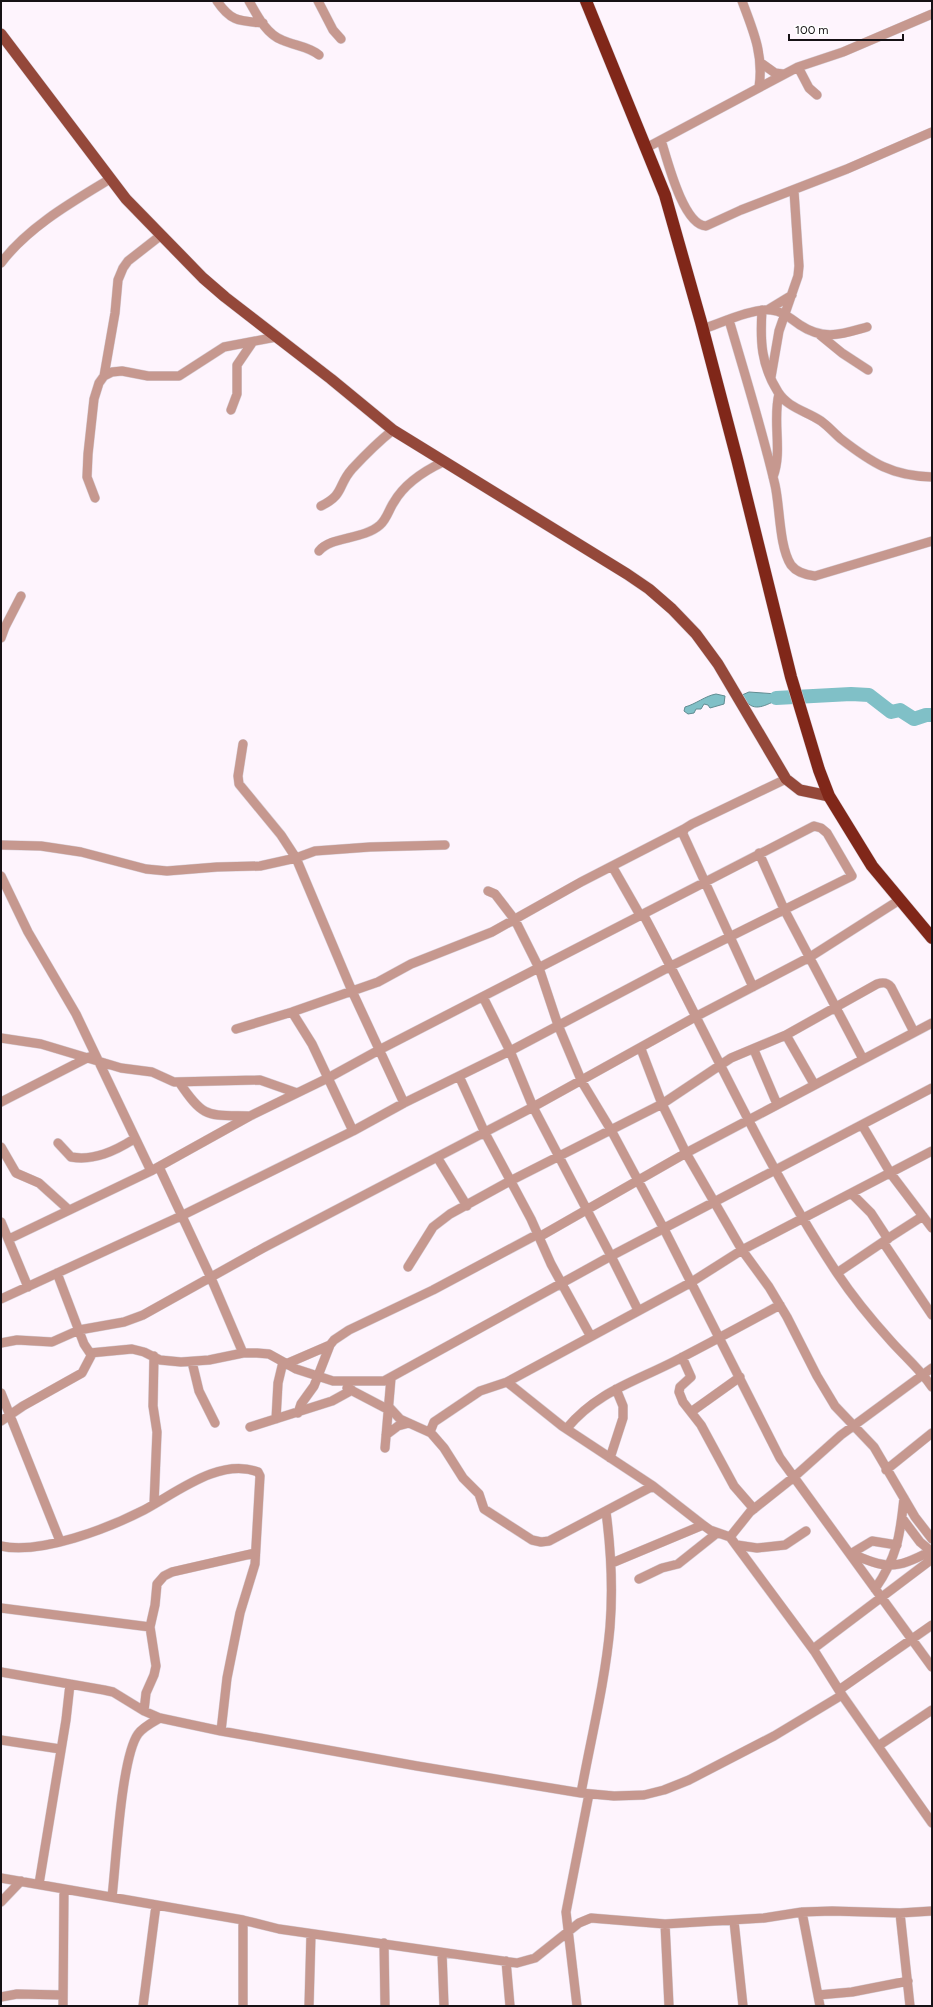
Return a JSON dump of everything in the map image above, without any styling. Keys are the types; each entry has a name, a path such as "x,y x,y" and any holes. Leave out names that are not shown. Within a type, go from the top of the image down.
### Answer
{"highway":[{"path":"586,1 666,196 703,329 791,677 804,724 829,796 872,866 932,938"}],"main road":[{"path":"1,34 126,199 160,236 203,278 393,430 649,589 672,609 696,634 718,664 786,779 800,790 829,796"}],"street":[{"path":"217,1 230,18 263,23"},
{"path":"249,1 263,23 274,36 281,40 312,49 319,55"},
{"path":"318,1 328,21 341,39"},
{"path":"742,1 758,44 761,63 760,87"},
{"path":"646,148 783,74 798,67 844,52 932,14"},
{"path":"761,63 775,73 783,74"},
{"path":"798,67 809,88 817,95"},
{"path":"661,140 686,210 701,226 706,226 741,210 794,191 932,132"},
{"path":"1,263 5,251 40,225 110,179"},
{"path":"771,380 778,338 792,295 799,266 794,191"},
{"path":"94,498 87,477 94,399 99,383 104,376 118,280 128,261 160,236"},
{"path":"703,329 766,310 792,295"},
{"path":"766,310 785,314 801,325 820,335 842,353 868,370"},
{"path":"766,310 761,331 764,362 771,380 779,394 790,405 824,423 863,455 884,468 894,472 932,477"},
{"path":"729,320 755,407 773,477 787,556 791,565 805,575 815,576 932,541"},
{"path":"820,335 843,334 867,327"},
{"path":"104,376 112,372 122,371 148,376 179,376 224,347 252,343 276,337"},
{"path":"231,410 237,394 237,365 252,343"},
{"path":"773,477 777,462 776,404 779,394"},
{"path":"321,506 337,496 352,469 368,452 393,430"},
{"path":"319,551 328,543 365,533 380,525 404,487 430,468 443,462"},
{"path":"1,638 21,596"},
{"path":"243,744 238,776 239,784 281,835 296,858 352,991 404,1102"},
{"path":"236,1029 292,1012 378,982 411,964 492,932 612,866 786,779"},
{"path":"1,1299 28,1288 57,1273 181,1216 354,1131 404,1102 510,1051 671,966 852,876 827,833 814,826 379,1050 328,1078 250,1116 155,1169 8,1239"},
{"path":"684,829 683,834 704,883 731,936 754,987"},
{"path":"1,844 41,846 81,852 146,869 167,871 211,867 260,866 296,858 315,851 370,847 445,845"},
{"path":"759,853 784,909 862,1059"},
{"path":"612,866 642,914 671,966 748,1119 776,1170 837,1273 855,1299 890,1340 923,1374 932,1387"},
{"path":"1,876 28,932 67,997 100,1061 134,1139 155,1169 181,1216 211,1278 243,1353"},
{"path":"488,891 495,894 514,920 539,968 558,1025 582,1082 611,1130 664,1229 690,1283 740,1377 780,1458 932,1667"},
{"path":"1,1343 17,1340 52,1342 79,1330 124,1322 144,1315 264,1247 582,1082 697,1016 810,957 901,899"},
{"path":"408,1267 433,1227 450,1214 510,1181 662,1104 731,1058 754,1050 786,1035 835,1009 877,984 883,982 888,983 914,1032"},
{"path":"483,997 510,1051 558,1158 588,1211 638,1310"},
{"path":"292,1012 312,1044 354,1131"},
{"path":"298,1412 301,1404 312,1391 330,1345 334,1340 349,1330 433,1290 588,1211 686,1153 932,1022"},
{"path":"786,1035 814,1084"},
{"path":"1,1038 41,1044 89,1057 121,1068 152,1072 174,1082 260,1080 297,1093"},
{"path":"641,1049 662,1104 686,1153 713,1202 742,1250 780,1305 817,1376 835,1406 874,1447 886,1470 915,1517 932,1539"},
{"path":"754,1050 777,1104"},
{"path":"1,1102 89,1057"},
{"path":"459,1076 485,1133 538,1236 550,1264 590,1335"},
{"path":"179,1082 192,1100 204,1112 223,1116 250,1116"},
{"path":"333,1381 376,1381 391,1378 611,1256 932,1088"},
{"path":"862,1125 890,1174 932,1228"},
{"path":"58,1143 71,1158 90,1158 122,1147 134,1139"},
{"path":"1,1147 16,1173 38,1183 69,1210"},
{"path":"386,1435 398,1426 434,1422 480,1391 507,1382 590,1335 690,1283 742,1250 932,1151"},
{"path":"437,1157 467,1206"},
{"path":"852,1194 871,1213 885,1240 932,1315"},
{"path":"837,1273 885,1240 924,1216"},
{"path":"1,1222 28,1288"},
{"path":"57,1273 86,1350 92,1354 132,1348 166,1362 192,1362 243,1353 269,1354 284,1363 333,1381 389,1409 400,1418 430,1432 444,1448 463,1478 479,1494 484,1509 532,1540 540,1542 550,1541 653,1486"},
{"path":"567,1428 591,1403 780,1305"},
{"path":"284,1363 330,1345"},
{"path":"1,1421 23,1406 82,1373 92,1354"},
{"path":"154,1356 153,1406 157,1432 154,1504"},
{"path":"682,1357 691,1377 680,1387 678,1392 700,1425 734,1486 754,1509"},
{"path":"192,1362 199,1391 215,1423"},
{"path":"276,1419 278,1384 284,1363"},
{"path":"730,1537 754,1509 794,1477 841,1435 932,1368"},
{"path":"691,1412 740,1377"},
{"path":"385,1448 391,1378"},
{"path":"507,1382 567,1428 653,1486 703,1525 730,1537 813,1649 840,1693 932,1823"},
{"path":"610,1458 623,1418 623,1406 616,1389"},
{"path":"250,1427 332,1401 352,1390"},
{"path":"1,1393 60,1541"},
{"path":"430,1432 434,1422"},
{"path":"886,1470 932,1433"},
{"path":"1,1546 23,1547 80,1537 154,1504 187,1485 224,1470 243,1468 258,1472 260,1476 255,1553 252,1575 242,1607 227,1678 221,1731"},
{"path":"875,1590 890,1566 897,1544 904,1498"},
{"path":"577,2006 566,1912 610,1627 612,1563 606,1512"},
{"path":"902,1518 920,1542 932,1554"},
{"path":"612,1563 703,1525"},
{"path":"737,1545 757,1548 785,1545 806,1531"},
{"path":"639,1579 662,1568 678,1564 717,1532"},
{"path":"850,1553 872,1541 897,1544"},
{"path":"144,1712 146,1693 154,1675 156,1666 150,1627 155,1605 157,1584 164,1576 172,1572 255,1553"},
{"path":"850,1553 882,1565 890,1566 932,1554"},
{"path":"813,1649 881,1598 932,1554"},
{"path":"1,1608 150,1627"},
{"path":"1,1672 113,1692 144,1712 160,1718 221,1731 417,1766 585,1793 614,1796 644,1795 664,1790 689,1780 774,1736 840,1693 911,1639 932,1625"},
{"path":"38,1884 66,1720 70,1684"},
{"path":"878,1746 932,1710"},
{"path":"112,1897 125,1782 132,1749 138,1734 160,1718"},
{"path":"1,1740 60,1749"},
{"path":"1,1878 243,1920 311,1934 384,1943 442,1953 517,1963 534,1958 578,1923 591,1918 665,1924 734,1920 802,1912 900,1912 932,1910"},
{"path":"1,1902 21,1881"},
{"path":"63,2006 64,1889"},
{"path":"143,2006 156,1906"},
{"path":"802,1912 820,2006"},
{"path":"900,1912 910,2006"},
{"path":"243,1920 243,2006"},
{"path":"734,1920 743,2006"},
{"path":"665,1924 668,2006"},
{"path":"309,2006 311,1934"},
{"path":"384,1943 385,2006"},
{"path":"442,1953 444,2006"},
{"path":"506,1961 510,2006"},
{"path":"818,1995 852,1992 908,1981"},
{"path":"1,1997 17,1994 63,1995"}],"water":[{"path":"749,692 777,694 775,701 760,707 756,707 749,704 742,695"},
{"path":"716,694 725,696 724,704 710,708 708,705 704,704 701,709 696,709 694,713 688,714 684,711 685,707 708,696"}],"waterway":[{"path":"776,698 851,694 869,695 891,712 900,710 914,719 926,715 932,715"}]}
